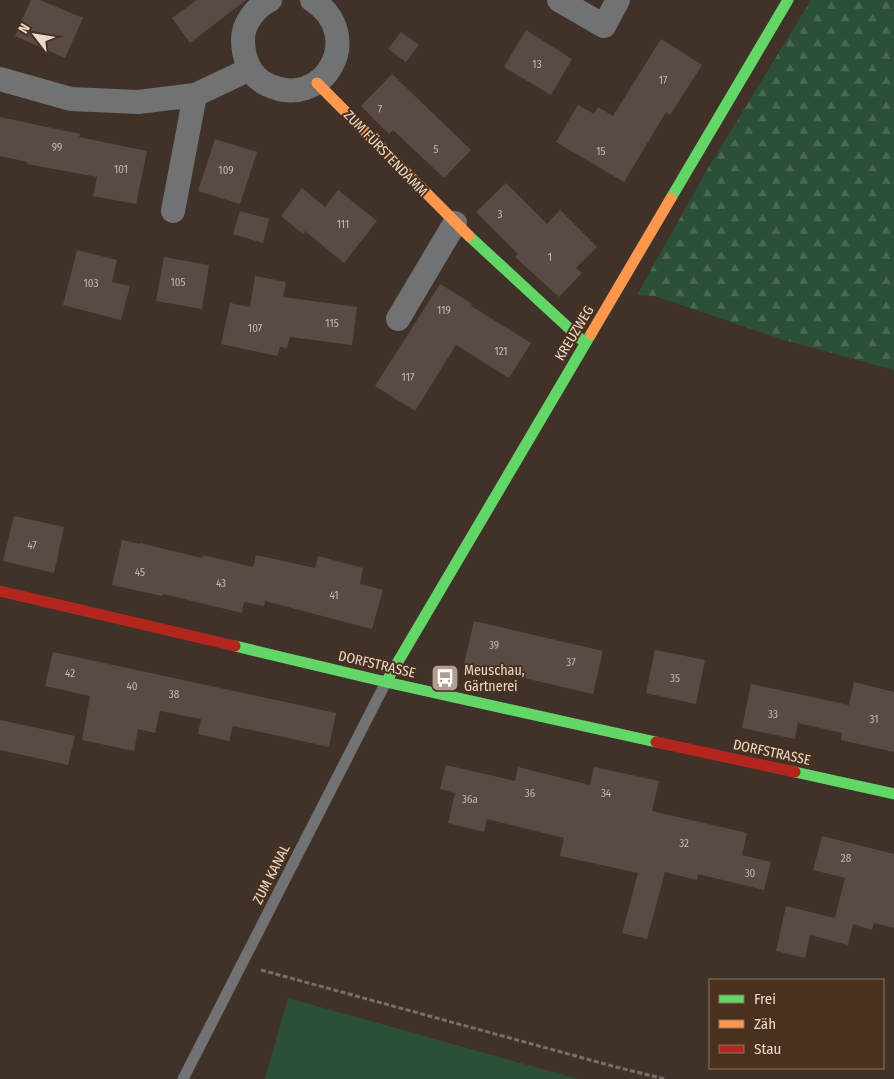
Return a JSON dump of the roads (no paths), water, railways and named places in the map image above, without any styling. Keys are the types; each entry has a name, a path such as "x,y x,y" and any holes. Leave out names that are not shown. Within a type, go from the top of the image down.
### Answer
{"street":[{"path":"270,0 252,14 243,35 243,52 250,69 261,81 276,89 292,91 317,83 330,71 337,56 338,40 334,23 325,10 312,0"},
{"path":"559,0 604,26 618,0"},
{"name":"KREUZWEG","path":"386,682 788,0"},
{"path":"0,79 71,99 138,102 195,95 250,69"},
{"name":"ZUM FÜRSTENDAMM","path":"317,83 455,223 585,343"},
{"path":"173,211 195,95"},
{"path":"398,319 455,223"},
{"name":"DORFSTRASSE","path":"0,591 386,682 894,794"}],"lane":[{"name":"ZUM KANAL","path":"183,1079 386,682"}],"place":[{"name":"Meuschau, Gärtnerei","path":"445,678"}]}
